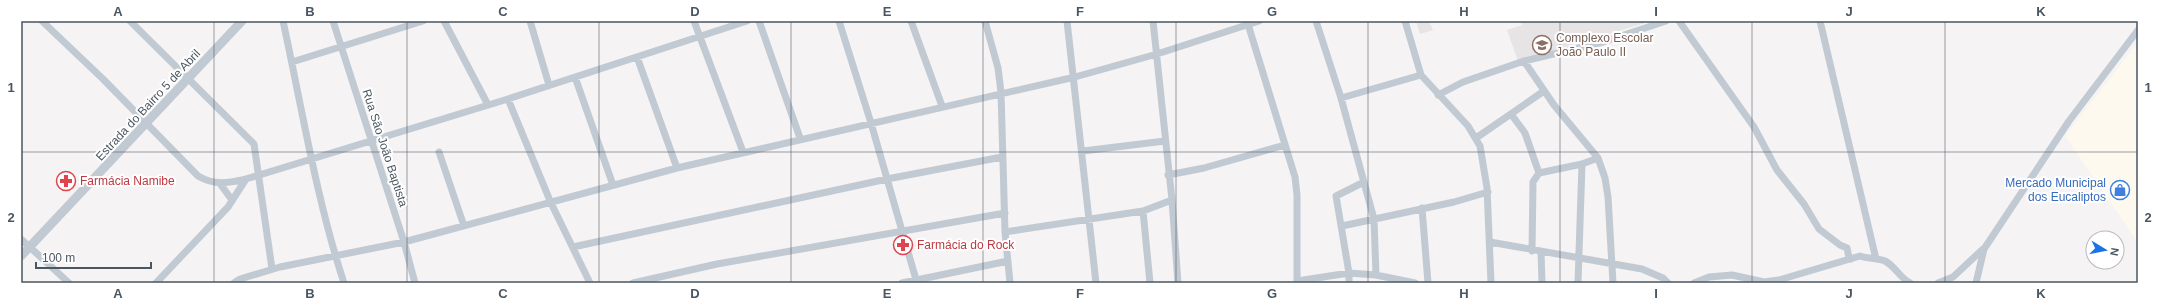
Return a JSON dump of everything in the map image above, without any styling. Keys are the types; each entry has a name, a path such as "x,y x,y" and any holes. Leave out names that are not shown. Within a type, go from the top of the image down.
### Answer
{"street":[{"path":"42,21 147,123 198,176 206,181 221,185 246,179 487,103 508,99 746,21"},
{"path":"130,21 254,144 272,269"},
{"name":"Estrada do Bairro 5 de Abril","path":"21,256 242,21"},
{"path":"283,21 312,158 335,256 344,283"},
{"name":"Rua São João Baptista","path":"333,21 404,242 415,283"},
{"path":"292,62 423,21"},
{"path":"444,21 487,103"},
{"path":"530,21 549,85"},
{"path":"694,21 743,152"},
{"path":"759,21 800,138"},
{"path":"838,21 871,123 916,282"},
{"path":"911,21 942,106"},
{"path":"985,21 998,68 1001,92 1004,213 1010,283"},
{"path":"1067,21 1075,77 1096,283"},
{"path":"1153,21 1168,175 1172,200 1178,283"},
{"path":"234,283 240,279 272,269 404,242 677,168 1001,92 1075,77 1157,54 1248,23 1259,21"},
{"path":"1316,21 1341,98 1374,220 1376,275"},
{"path":"1405,21 1421,75 1468,126 1480,146 1488,192 1491,283"},
{"path":"1438,95 1463,82 1524,61 1603,42 1666,21"},
{"path":"1679,21 1754,127 1777,170 1804,204 1820,229 1840,245 1848,248 1849,258 1851,259"},
{"path":"1820,21 1876,259"},
{"path":"1248,23 1295,177 1297,195 1297,282 1349,273 1376,275 1415,283"},
{"path":"1938,283 1953,277 1984,249 2069,121 2138,30"},
{"path":"637,57 677,168"},
{"path":"1524,61 1544,91 1598,158 1605,178 1608,197 1613,283"},
{"path":"1341,98 1421,75"},
{"path":"575,77 613,185"},
{"path":"1476,138 1544,91"},
{"path":"508,99 550,203 590,283"},
{"path":"1511,114 1525,133 1539,173 1534,182 1532,251"},
{"path":"1083,151 1165,141"},
{"path":"1168,175 1204,168 1285,145"},
{"path":"439,152 464,226"},
{"path":"573,247 887,179 1002,156"},
{"path":"1539,173 1582,164 1598,158"},
{"path":"1578,283 1582,164"},
{"path":"156,283 232,200 246,179"},
{"path":"1349,283 1349,273 1342,226 1336,196 1364,182"},
{"path":"221,185 232,200"},
{"path":"1342,226 1454,202 1488,192"},
{"path":"1005,232 1143,212 1172,200"},
{"path":"1422,208 1428,283"},
{"path":"1143,212 1150,283"},
{"path":"633,283 718,264 1004,213"},
{"path":"21,239 69,283"},
{"path":"1490,242 1532,251 1642,269 1663,278 1668,283"},
{"path":"1976,283 1984,249"},
{"path":"1541,252 1542,283"},
{"path":"1694,283 1709,277 1732,275 1764,282 1779,280 1860,256 1886,262 1904,280 1910,283"},
{"path":"902,283 916,282 1008,261"}],"shaded area":[{"path":"1416,21 1429,21 1433,30 1420,34"},
{"name":"Complexo Escolar João Paulo II","path":"1521,21 1652,21 1518,61 1507,30 1522,25"},
{"name":"Mercado Municipal dos Eucaliptos","path":"2138,42 2138,243 2065,136"}],"place":[{"name":"Complexo Escolar João Paulo II","path":"1542,45"},
{"name":"Farmácia Namibe","path":"66,181"},
{"name":"Mercado Municipal dos Eucaliptos","path":"2120,190"},
{"name":"Farmácia do Rock","path":"903,245"}]}
